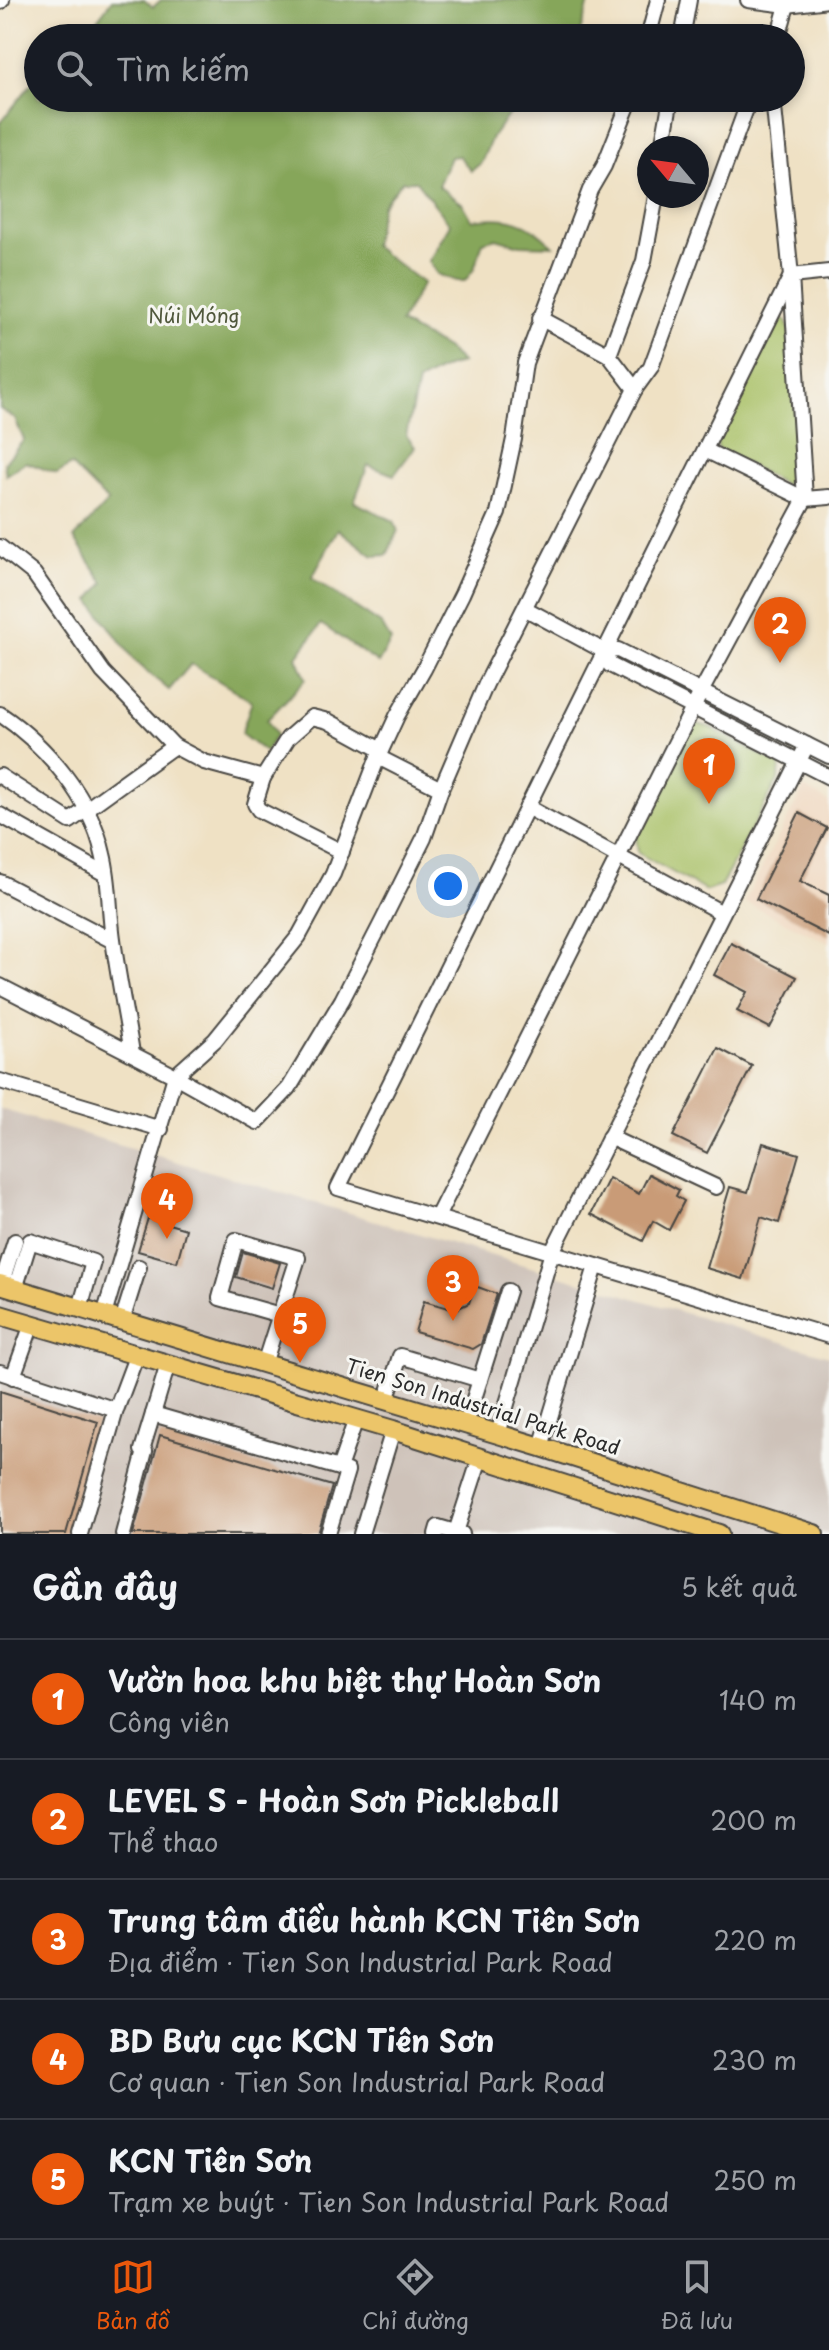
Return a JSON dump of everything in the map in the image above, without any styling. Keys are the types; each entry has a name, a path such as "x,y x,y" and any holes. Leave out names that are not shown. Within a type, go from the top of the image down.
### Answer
{"main road":[{"name":"Tien Son Industrial Park Road","path":"6,1286 541,1447 814,1534"},
{"path":"0,1315 393,1430 719,1534"},
{"path":"393,1430 394,1403"}],"street":[{"path":"652,24 658,0"},
{"path":"685,24 689,0"},
{"path":"748,0 828,0"},
{"path":"780,24 786,2"},
{"path":"104,1315 175,1076 215,1040 299,936 333,874 380,753 462,594 498,513 514,439 525,363 590,190 604,166 625,112"},
{"path":"664,136 668,112"},
{"path":"0,986 132,1053 257,1122 289,1088 342,1000 382,922 424,838 441,789 486,684 635,389 651,367 745,112"},
{"path":"437,1217 701,692 805,499 791,276 774,112"},
{"path":"609,355 644,261 654,208"},
{"path":"791,276 829,272"},
{"path":"791,276 338,1188 829,1336"},
{"path":"540,318 609,355 635,389"},
{"path":"705,450 805,499 829,497"},
{"path":"0,547 34,574 103,672 174,746 204,762 263,778"},
{"path":"526,609 604,651 618,650 829,756"},
{"path":"604,651 610,665 829,777"},
{"path":"0,714 20,727 41,747 69,780 86,810 103,853 113,941 132,1053"},
{"path":"342,852 259,810 255,804 263,778 288,738 312,717 328,721 441,789"},
{"path":"498,1434 552,1252 807,745"},
{"path":"0,776 70,821 174,746"},
{"path":"527,807 722,913"},
{"path":"0,815 105,874"},
{"path":"0,882 113,941"},
{"path":"0,1081 161,1129"},
{"path":"609,1137 716,1187"},
{"path":"264,1364 280,1315 298,1258 236,1240 220,1298 280,1315"},
{"path":"6,1286 15,1241"},
{"path":"6,1286 30,1241 93,1262 80,1308"},
{"path":"541,1447 596,1266"},
{"path":"122,1321 139,1267"},
{"path":"466,1424 508,1291"},
{"path":"32,1324 7,1374 116,1410"},
{"path":"80,1534 116,1410 137,1354"},
{"path":"394,1403 400,1356 480,1380"},
{"path":"123,1534 145,1451 142,1450 168,1364"},
{"path":"153,1414 347,1471 328,1534"},
{"path":"339,1468 356,1419"},
{"path":"361,1534 393,1430"},
{"path":"436,1534 438,1527 459,1533 480,1458"}],"shaded area":[{"path":"804,788 829,802 829,943 744,902"},
{"path":"0,1109 829,1356 829,1534 0,1534"}],"green space":[{"path":"112,0 144,0 153,7 161,0 590,0 582,24 94,24"},
{"name":"Núi Móng","path":"24,93 24,112 511,112 492,137 481,163 471,171 459,156 450,157 438,186 463,204 472,220 496,218 517,221 535,230 553,246 520,245 496,238 483,242 474,269 465,281 456,281 437,274 429,261 450,224 416,181 402,181 382,205 373,246 423,283 400,323 446,348 462,363 446,367 418,382 406,435 415,447 394,475 368,465 354,502 394,521 398,530 387,555 373,556 338,529 312,578 382,625 391,641 378,663 321,624 297,657 306,679 267,720 276,735 265,752 241,734 252,701 191,664 169,690 135,661 90,600 104,583 74,538 108,502 71,465 57,474 26,462 6,475 4,463 24,440 15,419 0,409 0,123"},
{"path":"780,319 786,321 789,329 800,481 790,487 718,449 717,442"},
{"path":"698,724 780,765 779,778 721,886 706,891 638,853 636,835 689,728"}],"building":[{"path":"799,813 827,828 800,881 829,895 829,936 756,899"},
{"path":"731,943 797,977 770,1028 737,1011 747,992 714,975"},
{"path":"718,1048 752,1066 707,1153 673,1136"},
{"path":"763,1143 799,1154 779,1223 761,1217 743,1279 706,1268 730,1187 748,1192"},
{"path":"649,1174 679,1190 676,1196 684,1201 669,1230 653,1221 643,1241 591,1214 609,1178 639,1194"},
{"path":"148,1218 186,1229 177,1262 138,1251"},
{"path":"243,1252 280,1263 272,1288 236,1277"},
{"path":"475,1286 497,1294 481,1344 473,1349 415,1332 424,1301 455,1310 469,1303"},
{"path":"0,1391 98,1422 66,1534 0,1534"},
{"path":"160,1435 332,1486 318,1534 133,1534"}],"place":[{"name":"LEVEL S - Hoàn Sơn Pickleball","path":"780,663"},
{"name":"Vườn hoa khu biệt thự Hoàn Sơn","path":"709,804"},
{"name":"BD Bưu cục KCN Tiên Sơn","path":"167,1239"},
{"name":"Trung tâm điều hành KCN Tiên Sơn","path":"453,1321"},
{"name":"KCN Tiên Sơn","path":"300,1363"}]}
